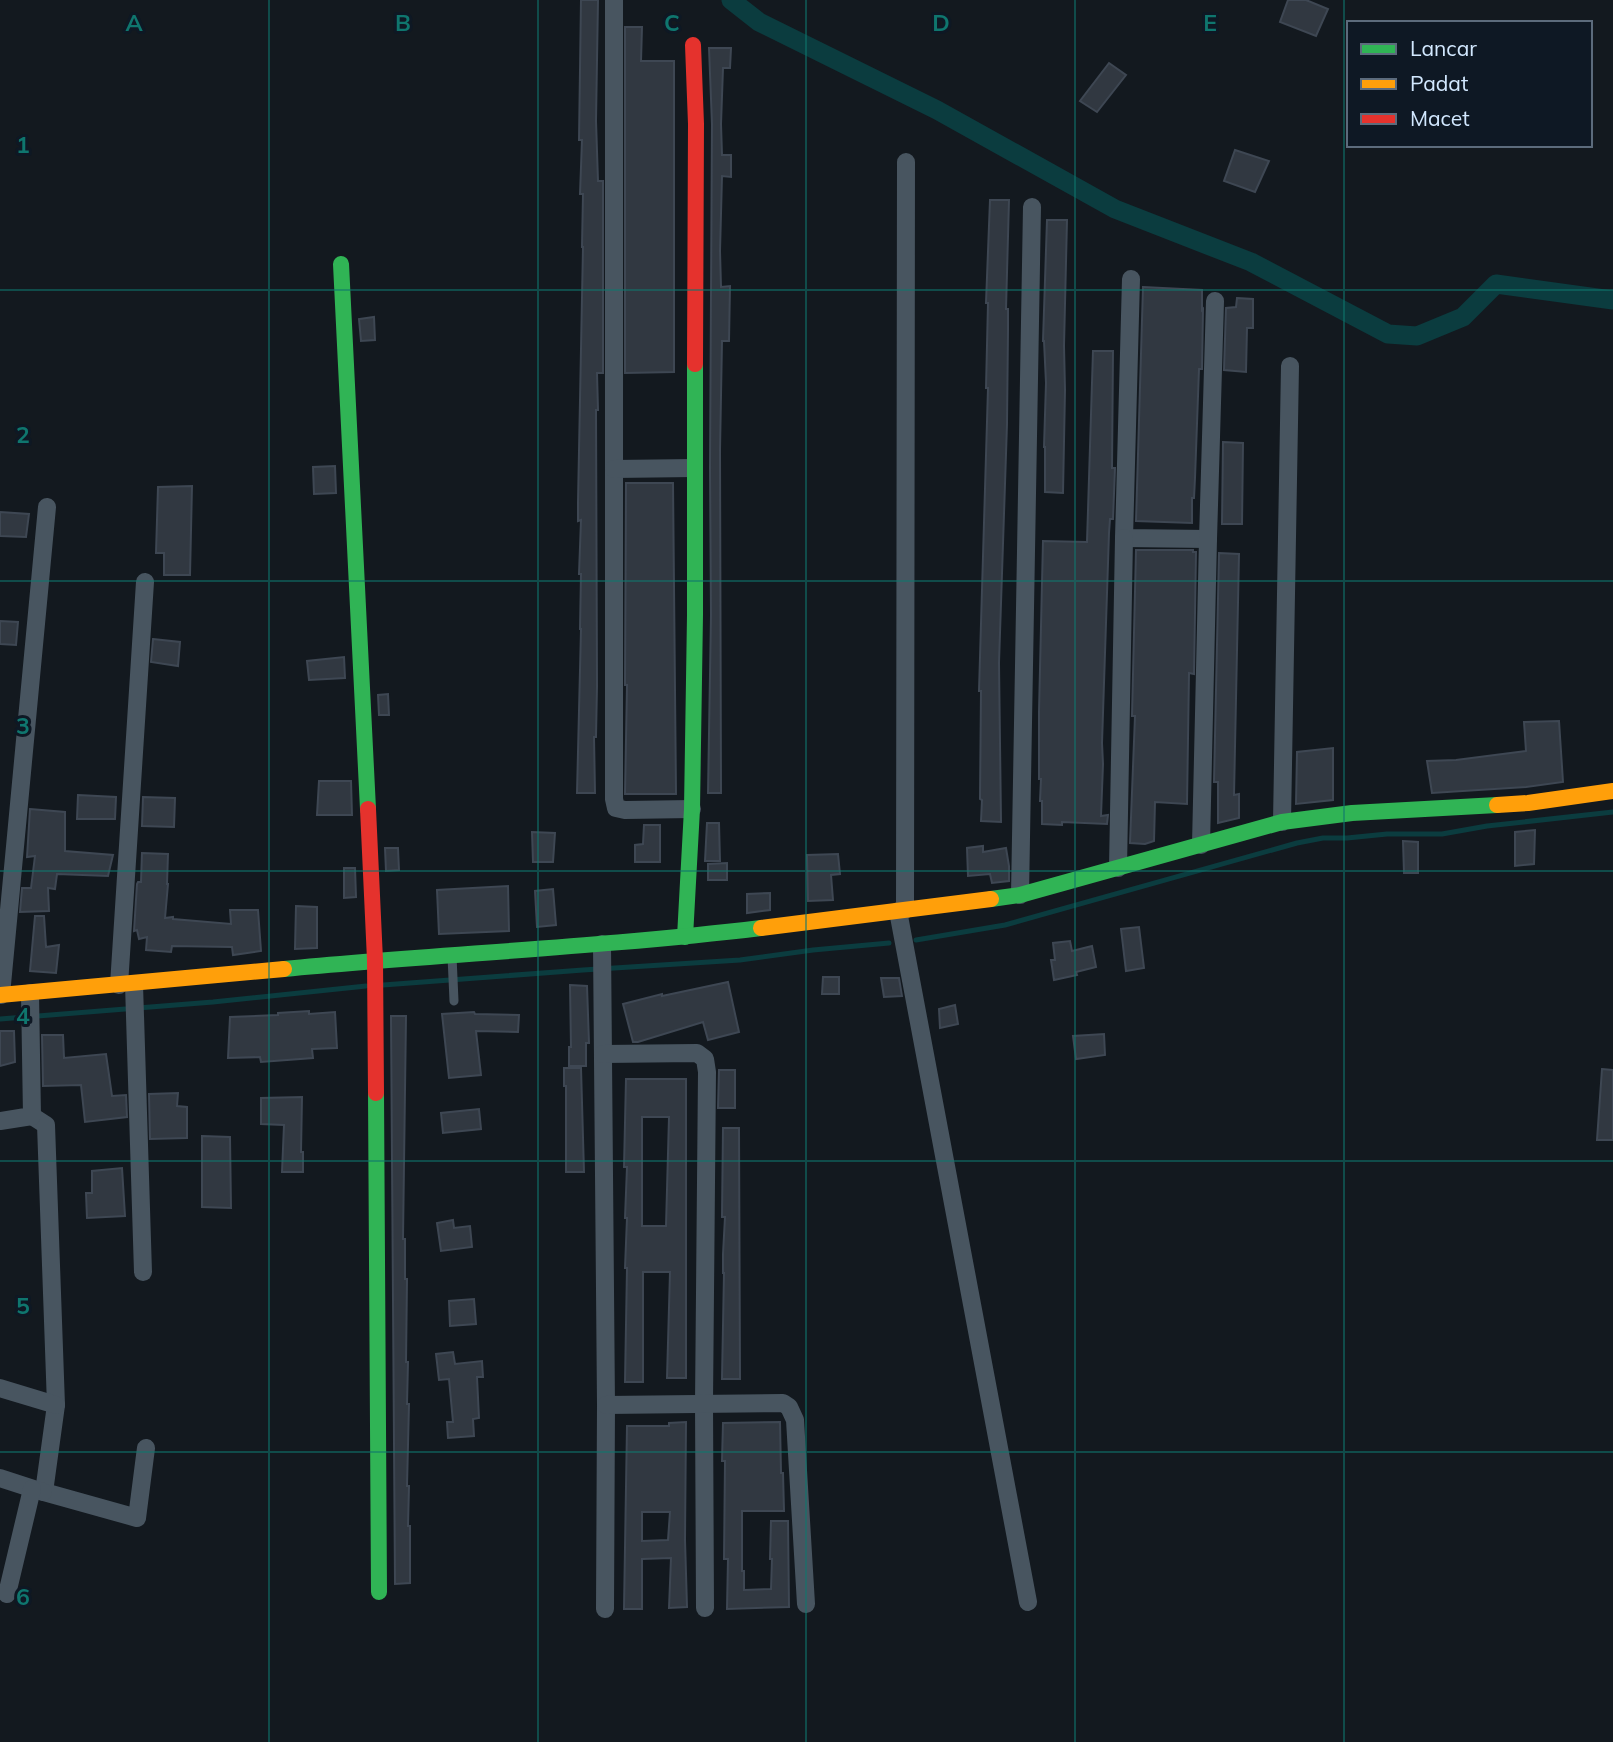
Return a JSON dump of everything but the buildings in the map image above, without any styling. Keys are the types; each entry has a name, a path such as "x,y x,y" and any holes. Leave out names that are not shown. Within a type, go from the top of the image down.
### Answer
{"street":[{"path":"614,0 614,799 615,808 625,810 692,809"},
{"path":"685,937 692,809 695,615 694,45"},
{"path":"906,162 901,911 1028,1602"},
{"path":"1020,895 1032,207"},
{"path":"341,264 375,965 379,1592"},
{"path":"1118,868 1131,279"},
{"path":"1201,845 1215,301"},
{"path":"1282,821 1290,366"},
{"path":"614,469 694,468"},
{"path":"47,506 1,995 30,999 375,965 603,950 685,937 1020,895 1282,821 1352,813 1528,803 1613,791"},
{"path":"1124,538 1208,539"},
{"path":"143,1272 136,1021 129,988 145,582"},
{"path":"603,950 605,1609"},
{"path":"30,999 32,1116"},
{"path":"603,1054 697,1053 705,1059 705,1608"},
{"path":"0,1121 32,1116 46,1125 56,1405 38,1490 7,1594"},
{"path":"0,1388 56,1405"},
{"path":"606,1405 783,1403 789,1407 795,1420 806,1604"},
{"path":"0,1478 137,1518 146,1448"}],"lane":[{"path":"452,961 454,997"}],"waterway":[{"path":"731,0 759,22 937,110 1115,209 1251,262 1388,334 1417,336 1463,317 1496,284 1613,300"},
{"path":"916,940 1005,925 1323,838 1442,834 1487,826 1613,812"},
{"path":"383,985 740,960 889,943"},
{"path":"0,1019 213,1002 366,986"}],"traffic: fast":[{"path":"341,264 368,809"},
{"path":"685,937 692,809 695,364"},
{"path":"991,899 1020,895 1282,822 1352,813 1497,805"},
{"path":"284,969 761,928"},
{"path":"376,1093 379,1592"}],"traffic: slow":[{"path":"1497,805 1613,791"},
{"path":"761,928 991,899"},
{"path":"0,995 284,969"}],"traffic: jam":[{"path":"693,45 696,124 695,364"},
{"path":"368,809 375,960 376,1093"}]}
